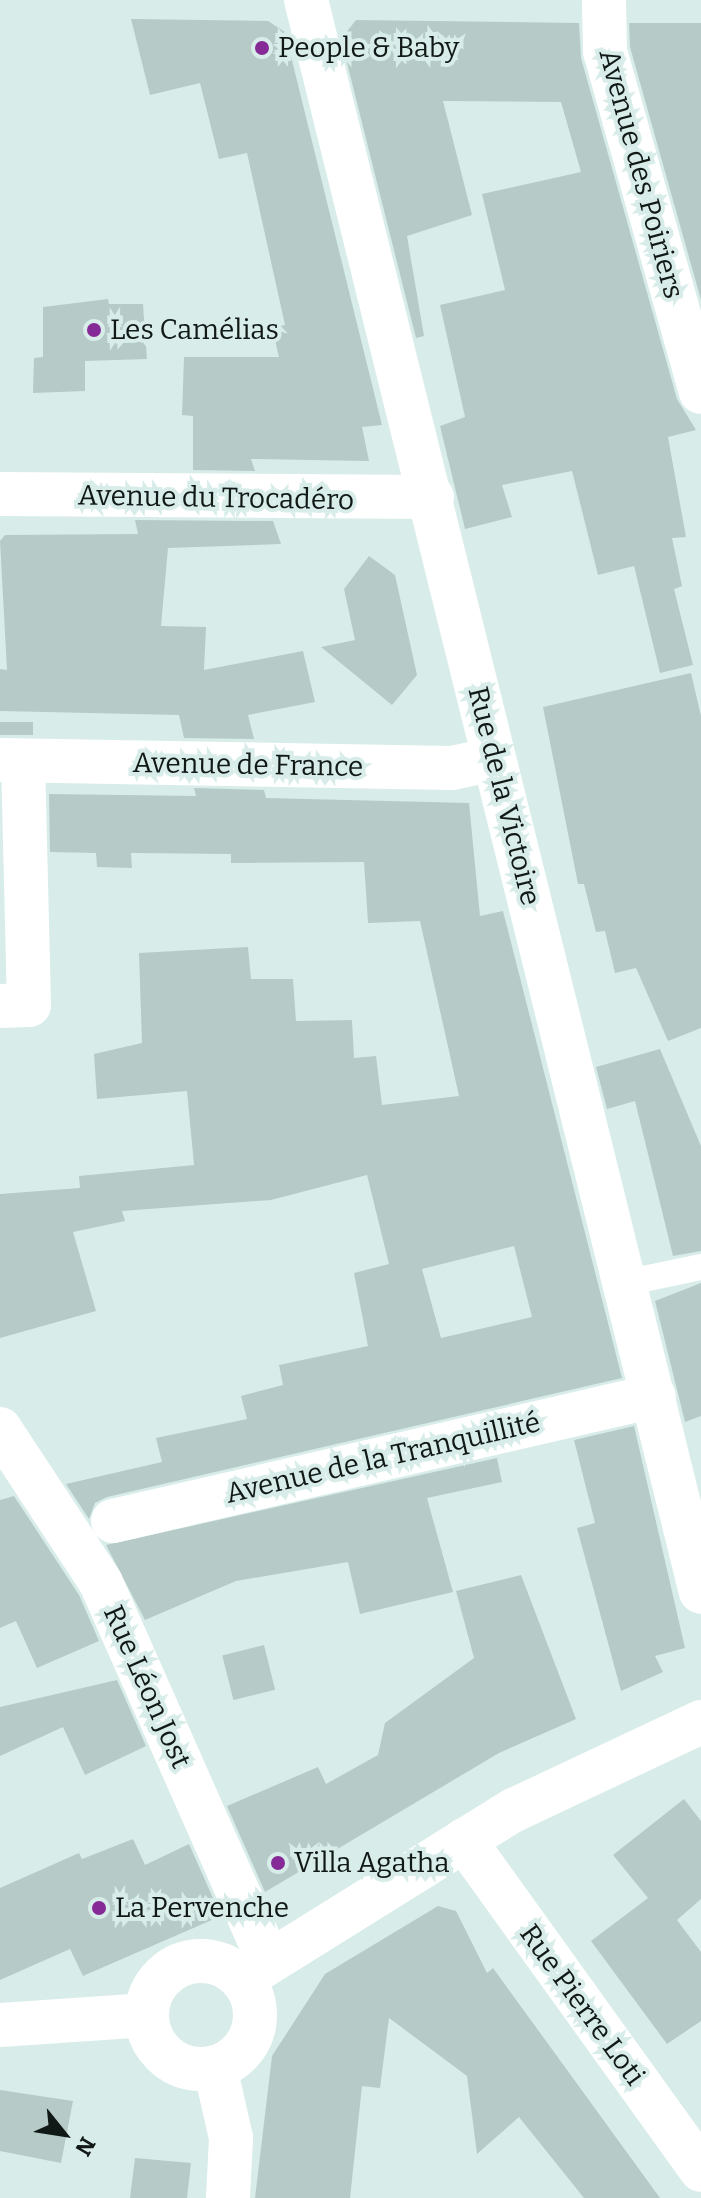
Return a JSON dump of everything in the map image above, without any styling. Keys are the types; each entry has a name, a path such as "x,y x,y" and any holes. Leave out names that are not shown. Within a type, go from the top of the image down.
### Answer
{"street":[{"name":"Rue de la Victoire","path":"306,0 432,497 701,1592"},
{"name":"Avenue des Poiriers","path":"604,0 605,51 701,392"},
{"name":"Avenue du Trocadéro","path":"0,494 432,497"},
{"name":"Avenue de France","path":"11,761 452,768 494,759"},
{"path":"0,1006 29,1005 11,761"},
{"name":"Avenue de la Tranquillité","path":"113,1521 654,1396"},
{"name":"Rue Léon Jost","path":"0,1429 101,1583 255,1970"},
{"path":"255,1970 253,2028 240,2052 215,2067 188,2068 169,2059 151,2035 147,2015 160,1978 186,1962 216,1963 255,1970 464,1840 701,1722"},
{"name":"Rue Pierre Loti","path":"464,1840 701,2170"},
{"path":"0,2025 147,2015"},
{"path":"215,2067 231,2138 228,2198"}],"lane":[{"path":"624,1283 701,1267"}],"building":[{"path":"131,19 268,21 285,32 382,425 362,427 369,461 251,459 255,471 193,470 193,416 182,415 184,357 279,357 272,328 285,325 247,153 219,159 200,83 150,95"},
{"path":"356,20 579,23 581,58 677,399 696,430 668,437 686,537 672,538 682,586 674,589 693,665 660,673 634,566 598,575 572,471 502,485 512,517 465,529 440,426 465,417 440,305 505,290 482,194 581,172 561,102 443,101 472,215 407,236 424,336 416,338 341,39"},
{"path":"629,23 701,23 701,300 630,47"},
{"name":"Les Camélias","path":"108,299 109,304 143,304 147,359 85,361 85,391 33,393 34,358 43,357 43,307"},
{"path":"135,520 273,521 281,544 168,548 161,626 206,627 204,670 303,651 315,702 248,715 254,739 184,738 179,715 0,711 0,669 7,670 0,541 5,535 138,534"},
{"path":"369,556 395,575 417,675 392,705 321,647 355,640 344,589"},
{"path":"691,673 701,716 701,1028 668,1041 636,968 615,973 605,931 596,932 584,884 578,884 543,707"},
{"path":"0,722 33,722 33,735 0,735"},
{"path":"194,788 264,790 266,798 469,803 480,916 503,911 622,1378 107,1497 95,1503 89,1519 66,1484 162,1462 156,1438 247,1419 241,1396 283,1385 279,1365 368,1346 354,1273 389,1264 367,1175 271,1200 122,1211 125,1221 73,1232 96,1311 0,1338 0,1194 80,1188 79,1176 194,1165 187,1091 97,1099 94,1054 142,1043 139,953 248,947 251,979 293,979 296,1021 352,1020 354,1058 376,1056 382,1105 459,1096 420,921 368,923 364,862 231,863 231,854 131,853 132,868 97,867 96,853 50,852 49,794 196,796","holes":["514,1246 532,1317 441,1338 422,1269"]},
{"path":"660,1049 701,1146 701,1251 673,1256 635,1101 607,1109 596,1067"},
{"path":"701,1283 701,1416 685,1422 655,1301"},
{"path":"634,1426 685,1648 655,1656 663,1672 621,1691 577,1528 595,1523 574,1440"},
{"path":"497,1458 502,1482 427,1498 453,1592 360,1614 348,1562 236,1581 145,1620 106,1545"},
{"path":"14,1496 79,1595 99,1641 37,1668 16,1621 0,1628 0,1500"},
{"path":"521,1575 576,1719 499,1753 265,1892 227,1806 318,1767 326,1784 378,1755 385,1723 474,1658 456,1591"},
{"path":"264,1645 275,1690 233,1700 222,1655"},
{"path":"117,1680 146,1746 85,1775 63,1727 0,1756 0,1707"},
{"path":"684,1799 701,1821 701,1899 677,1920 701,1952 701,2021 667,2044 591,1941 648,1898 613,1855"},
{"path":"133,1839 145,1865 189,1844 221,1916 83,1976 70,1949 0,1980 0,1888 79,1853 82,1859"},
{"path":"438,1906 456,1911 487,1973 493,1968 660,2198 584,2198 519,2117 477,2154 467,2076 389,2018 380,2088 362,2086 350,2198 255,2198 272,2056 325,1974"},
{"path":"0,2090 73,2101 61,2163 0,2151"},
{"path":"135,2158 191,2163 187,2198 130,2198"}],"place":[{"name":"People & Baby","path":"262,48"},
{"name":"Les Camélias","path":"94,330"},
{"name":"Villa Agatha","path":"278,1863"},
{"name":"La Pervenche","path":"99,1908"}]}
